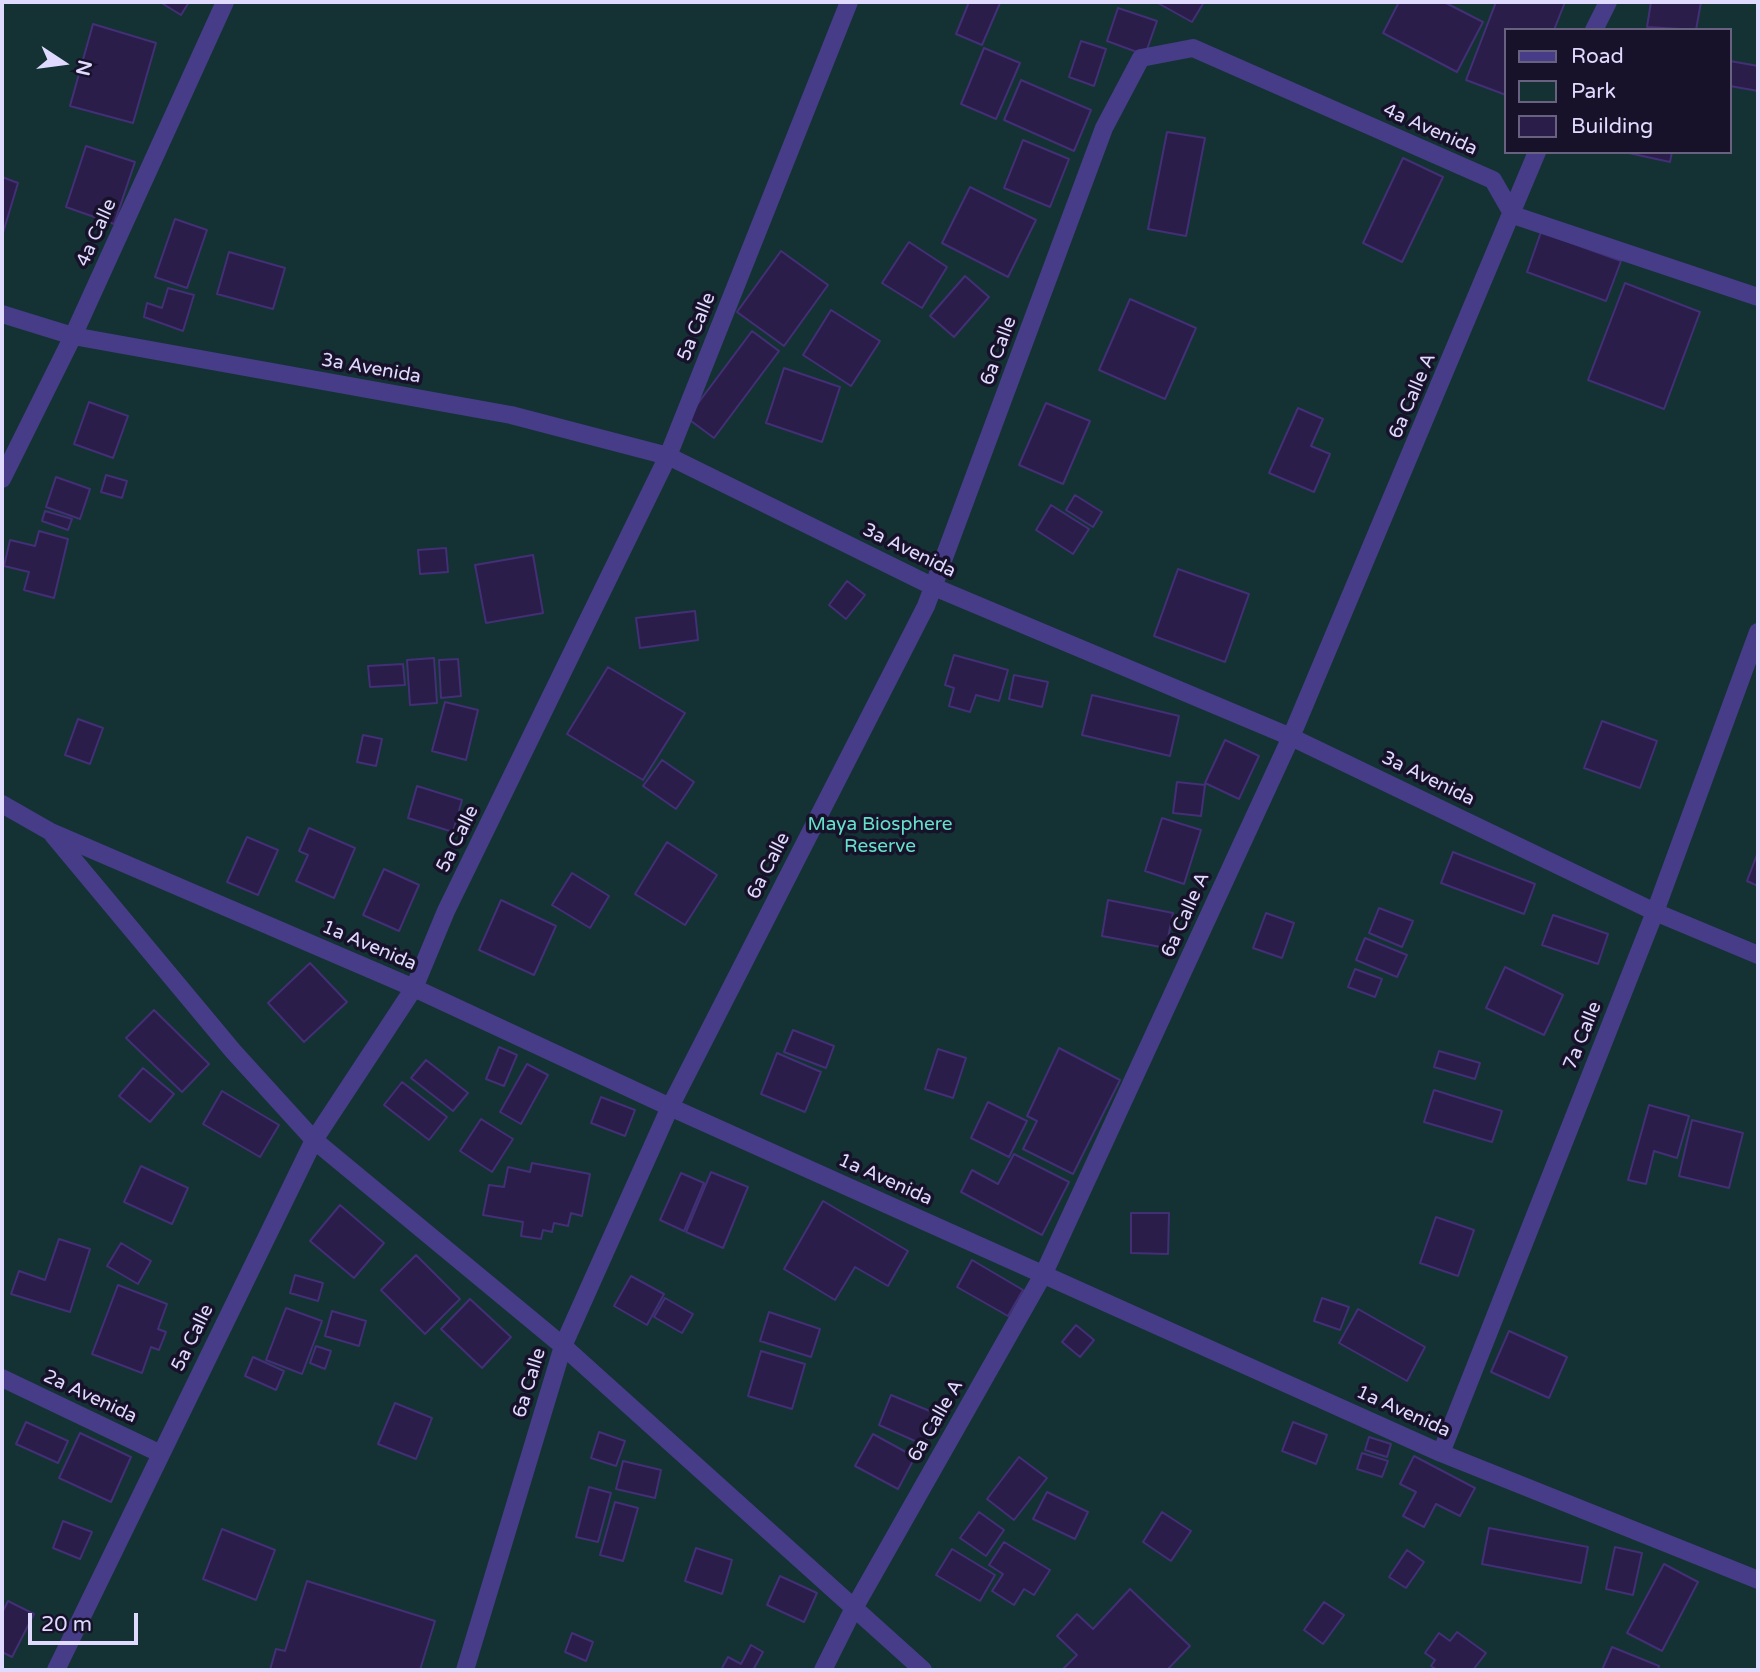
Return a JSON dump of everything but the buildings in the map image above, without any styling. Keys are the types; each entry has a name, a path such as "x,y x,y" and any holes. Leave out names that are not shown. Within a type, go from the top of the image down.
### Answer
{"street":[{"name":"4a Calle","path":"2,479 73,337 225,2"},
{"name":"5a Calle","path":"56,1670 159,1453 314,1140 414,988 446,911 668,456 849,2"},
{"path":"1595,28 1608,2"},
{"name":"4a Avenida","path":"1193,48 1493,180 1513,215"},
{"name":"6a Calle","path":"465,1670 563,1346 670,1107 934,587 1104,128 1141,58 1193,48"},
{"name":"6a Calle A","path":"823,1670 853,1610 1044,1273 1291,737 1513,215 1536,154"},
{"path":"1513,215 1758,297"},
{"name":"3a Avenida","path":"2,314 73,337 511,415 668,456 934,587 1291,737 1655,912 1758,955"},
{"name":"7a Calle","path":"1441,1453 1655,912 1758,632"},
{"name":"1a Avenida","path":"2,804 51,832 414,988 670,1107 1441,1453 1758,1580"},
{"path":"51,832 233,1051 314,1140 563,1346 853,1610 923,1670"},
{"name":"2a Avenida","path":"2,1378 159,1453"}],"green space":[{"name":"Maya Biosphere Reserve","path":"2,2 1758,2 1758,1670 2,1670"}]}
